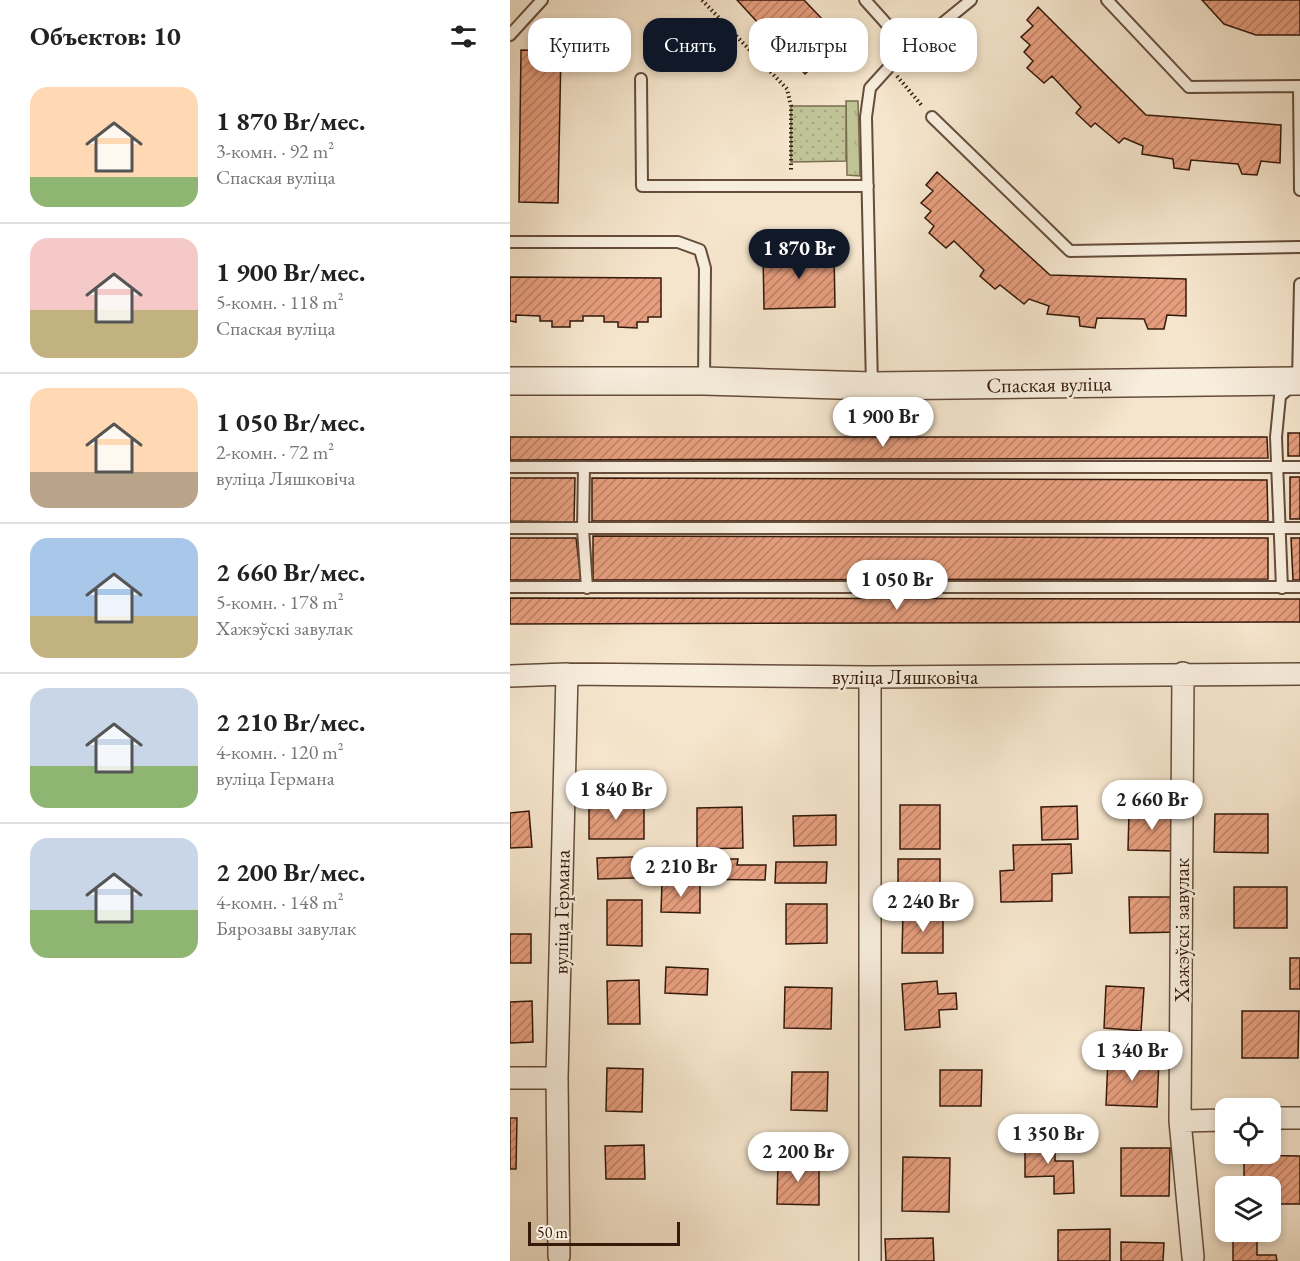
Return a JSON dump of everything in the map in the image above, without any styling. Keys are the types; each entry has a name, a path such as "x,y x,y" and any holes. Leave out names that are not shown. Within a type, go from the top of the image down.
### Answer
{"street":[{"name":"Спаская вуліца","path":"510,381 704,381 872,386 1299,381"},
{"name":"вуліца Ляшковіча","path":"510,676 567,674 870,677 1300,674"},
{"name":"вуліца Германа","path":"559,1256 557,1078 567,674"},
{"name":"Хажэўскі завулак","path":"1183,674 1180,1121 1193,1257"},
{"path":"870,677 870,1261"},
{"path":"510,1078 557,1078"},
{"path":"1281,1118 1300,1118"},
{"path":"1180,1121 1215,1120"}],"lane":[{"path":"510,34 542,0"},
{"path":"865,0 881,18"},
{"path":"949,18 971,0"},
{"path":"1107,0 1189,87 1299,86 1300,190"},
{"path":"872,386 866,117 870,88 884,72"},
{"path":"641,79 642,186 868,186"},
{"path":"932,117 1070,251 1300,247"},
{"path":"510,242 678,242 700,250 705,268 704,381"},
{"path":"1282,588 1276,437 1280,396 1299,381 1300,284"},
{"path":"510,467 1300,466"},
{"path":"584,467 583,529 587,588"},
{"path":"510,528 1300,528"},
{"path":"510,587 1300,588"}],"path":[{"path":"702,0 787,89 791,106 792,177"},
{"path":"890,78 895,74 932,117"}],"green space":[{"path":"846,101 858,101 860,176 847,175"},
{"path":"791,106 846,106 846,161 791,162"}],"building":[{"path":"737,0 804,0 821,18 754,18"},
{"path":"1202,0 1300,0 1300,35 1256,35 1224,24"},
{"path":"1038,7 1146,115 1281,125 1280,163 1261,161 1257,175 1242,174 1238,164 1191,160 1189,170 1174,168 1173,159 1142,154 1143,146 1124,138 1119,143 1095,123 1091,127 1076,113 1081,107 1052,76 1044,83 1027,68 1033,61 1024,52 1030,45 1021,37 1033,26 1027,20"},
{"path":"521,50 528,50 528,72 561,72 558,203 519,202"},
{"path":"937,172 1050,275 1186,279 1186,316 1167,315 1164,329 1148,329 1144,319 1097,318 1095,328 1080,326 1079,317 1047,314 1049,306 1029,299 1024,304 1000,285 995,289 980,276 984,270 954,241 946,248 929,233 934,226 925,218 931,211 921,203 933,191 926,185"},
{"path":"834,252 835,307 764,309 763,253"},
{"path":"510,277 661,278 661,317 648,317 648,322 637,322 637,328 618,327 618,322 604,322 604,316 583,316 583,321 570,321 570,327 552,327 552,321 540,321 540,316 516,315 516,322 510,321"},
{"path":"1288,433 1300,433 1300,456 1288,456"},
{"path":"510,437 1267,437 1268,458 510,460"},
{"path":"1290,477 1300,477 1300,519 1290,519"},
{"path":"510,478 575,478 574,522 510,521"},
{"path":"592,478 1267,480 1268,521 592,521"},
{"path":"593,536 1268,538 1268,579 593,580"},
{"path":"510,538 576,538 581,580 510,580"},
{"path":"1291,538 1300,538 1300,580 1293,580"},
{"path":"510,598 1300,599 1300,622 510,624"},
{"path":"589,802 644,803 644,839 589,839"},
{"path":"900,805 940,805 940,849 900,849"},
{"path":"1077,806 1078,839 1042,840 1041,807"},
{"path":"742,807 743,848 697,849 697,808"},
{"path":"529,811 532,847 510,848 510,813"},
{"path":"1129,811 1176,813 1175,851 1128,850"},
{"path":"1215,814 1268,814 1268,853 1214,852"},
{"path":"836,815 836,845 794,846 793,816"},
{"path":"1071,844 1072,873 1052,874 1052,901 1001,902 1000,871 1014,870 1013,845"},
{"path":"668,856 668,877 598,879 597,858"},
{"path":"679,859 738,859 737,865 766,865 765,880 679,879"},
{"path":"898,859 940,859 940,886 898,886"},
{"path":"776,862 827,862 826,883 775,883"},
{"path":"662,883 700,884 700,913 661,912"},
{"path":"1234,887 1287,887 1287,928 1234,928"},
{"path":"1129,897 1181,897 1181,932 1130,933"},
{"path":"607,900 642,900 642,946 607,945"},
{"path":"786,904 827,904 827,943 786,944"},
{"path":"903,913 943,913 943,953 902,953"},
{"path":"510,934 531,934 531,963 510,963"},
{"path":"1290,958 1300,958 1300,989 1290,989"},
{"path":"666,967 708,969 707,995 665,993"},
{"path":"639,980 640,1024 608,1024 607,981"},
{"path":"937,981 938,994 956,993 957,1009 939,1010 940,1027 905,1030 902,984"},
{"path":"1106,986 1144,988 1141,1031 1104,1028"},
{"path":"785,987 832,988 831,1029 784,1028"},
{"path":"532,1001 533,1042 510,1043 510,1002"},
{"path":"1242,1011 1299,1011 1298,1058 1242,1058"},
{"path":"1108,1058 1159,1060 1157,1107 1106,1105"},
{"path":"607,1068 643,1069 642,1112 606,1111"},
{"path":"940,1070 982,1070 981,1106 940,1106"},
{"path":"792,1072 828,1072 827,1111 791,1110"},
{"path":"510,1118 517,1118 516,1169 510,1169"},
{"path":"1025,1139 1055,1139 1055,1161 1073,1161 1074,1193 1054,1194 1054,1176 1025,1177"},
{"path":"644,1145 645,1179 606,1179 605,1146"},
{"path":"1121,1148 1170,1148 1169,1196 1121,1196"},
{"path":"1281,1156 1300,1156 1300,1204 1281,1204 1281,1176 1244,1176 1244,1164 1281,1164"},
{"path":"903,1157 950,1158 949,1212 902,1211"},
{"path":"778,1161 819,1162 819,1205 777,1204"},
{"path":"1110,1229 1110,1261 1058,1261 1058,1230"},
{"path":"933,1238 934,1261 886,1261 885,1239"},
{"path":"1121,1242 1164,1243 1163,1261 1121,1261"},
{"path":"1233,1242 1257,1242 1257,1255 1276,1255 1277,1261 1233,1261"}]}
